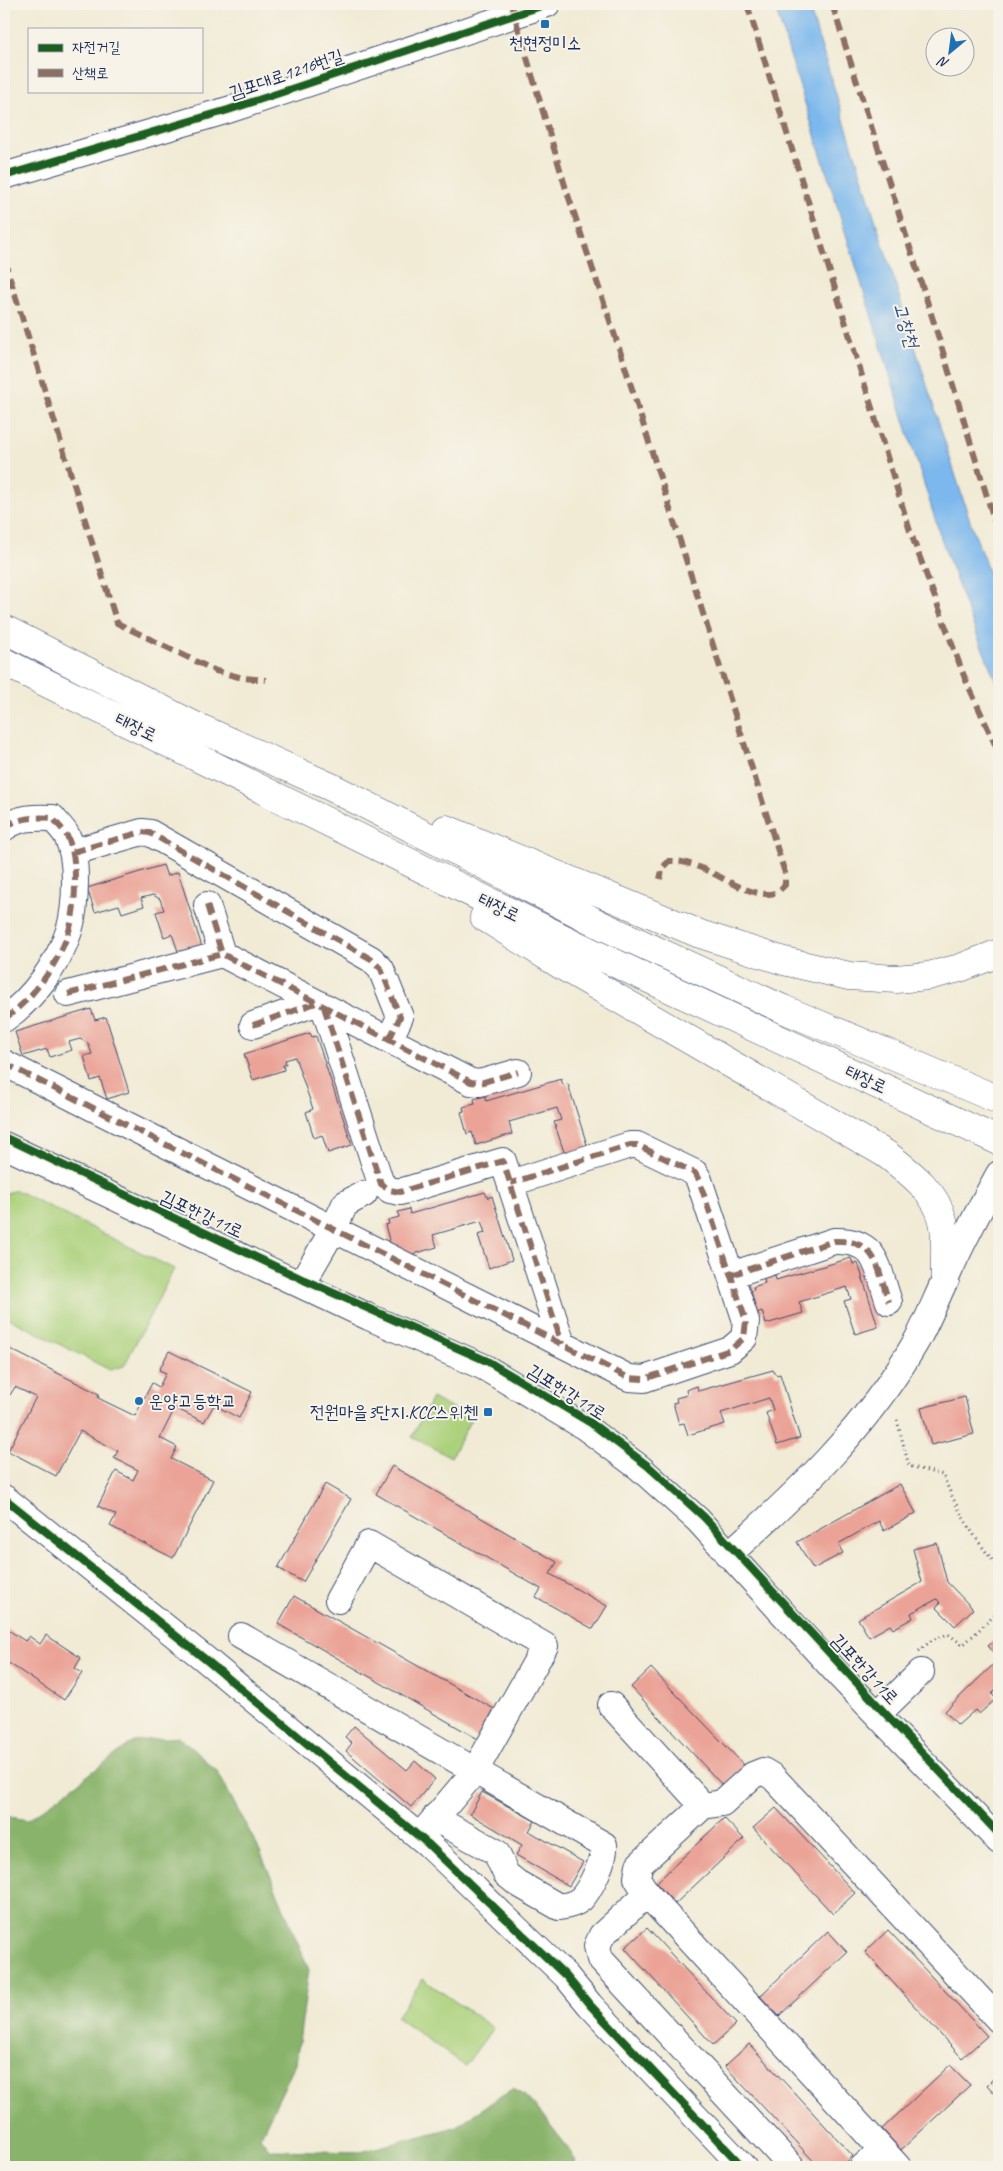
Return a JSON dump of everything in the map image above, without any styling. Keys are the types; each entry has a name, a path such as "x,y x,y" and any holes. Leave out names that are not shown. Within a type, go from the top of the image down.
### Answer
{"main road":[{"name":"태장로","path":"4,629 191,724 331,787 612,930 784,1009 996,1099"},
{"name":"태장로","path":"4,662 593,953 988,1135"},
{"path":"331,787 471,838 700,934 784,961 850,976 896,979 928,976 960,968 999,953"},
{"path":"361,838 564,967 886,1154 916,1178 934,1199 943,1222 945,1280"}],"street":[{"name":"김포대로1216번길","path":"4,176 228,110 547,4"},
{"path":"4,1019 34,992 55,960 70,930 75,900 73,852 66,834 52,818 6,818"},
{"path":"73,852 142,832 150,833 371,959 381,969 400,1018 389,1040"},
{"path":"207,904 222,954"},
{"path":"68,994 222,954 471,1082 480,1082 518,1072"},
{"path":"253,1025 320,1005"},
{"path":"320,1005 382,1184 390,1190 400,1192 503,1161 562,1344"},
{"path":"4,1063 628,1378 644,1379 730,1350 744,1338 746,1321 699,1180 695,1173 637,1145 630,1145 511,1183"},
{"name":"김포한강11로","path":"4,1141 303,1282 487,1361 591,1423 648,1466 704,1517 731,1553 835,1670 999,1842"},
{"path":"731,1553 806,1484 836,1452 893,1378 917,1340 980,1207 999,1174"},
{"path":"303,1282 334,1228 344,1204 364,1194"},
{"path":"731,1275 834,1241 849,1240 863,1245 871,1252 889,1302"},
{"path":"4,1498 197,1652 419,1837 566,1976 590,2005 742,2167"},
{"path":"338,1600 369,1544 545,1646 475,1771 419,1837"},
{"name":"김포한강11로","path":"731,1553 999,1834"},
{"path":"241,1636 604,1845 605,1852 602,1863 582,1898 572,1904 559,1907 517,1884 506,1874 496,1852 445,1824 437,1815"},
{"path":"882,1710 919,1662"},
{"path":"611,1705 703,1806"},
{"path":"863,2167 890,2158 646,1894 637,1878 639,1865 703,1806 722,1803 753,1775 764,1771 773,1778 999,2020"},
{"path":"646,1894 602,1936 597,1946 600,1959 792,2167"}],"path":[{"path":"897,1420 909,1466 943,1475 961,1516 986,1554 999,1568"},
{"path":"919,1662 932,1640 948,1634 964,1646 999,1610"}],"green space":[{"path":"16,1190 174,1269 124,1366 110,1370 4,1316 4,1197 5,1194"},
{"path":"432,1398 471,1419 451,1457 412,1437"},
{"path":"179,1737 217,1771 261,1853 309,1970 296,2063 260,2137 270,2150 361,2152 455,2127 512,2089 525,2096 540,2112 572,2153 576,2167 4,2167 4,1816 28,1820 134,1741"},
{"path":"423,1979 493,2028 465,2066 396,2017"}],"water":[{"name":"고창천","path":"774,4 808,4 970,521 999,601 999,689 967,610 941,538"}],"building":[{"path":"163,865 167,876 178,872 202,947 179,954 172,934 164,937 156,912 164,910 160,899 153,895 141,898 144,906 122,913 119,905 95,912 87,888"},
{"path":"91,1009 95,1020 106,1017 129,1092 107,1099 100,1078 91,1081 84,1056 92,1054 88,1043 80,1039 69,1042 72,1050 50,1057 47,1049 23,1056 15,1032"},
{"path":"310,1033 312,1037 316,1036 352,1145 328,1153 322,1135 314,1138 306,1112 313,1109 295,1057 285,1060 284,1070 253,1080 244,1054"},
{"path":"561,1079 563,1085 568,1084 588,1148 565,1155 554,1122 561,1120 557,1108 509,1122 512,1134 476,1145 472,1132 467,1134 461,1112 464,1111 463,1107 475,1104 474,1099 485,1096 486,1101"},
{"path":"485,1192 488,1198 492,1196 512,1260 489,1268 478,1235 485,1233 481,1221 433,1235 437,1247 400,1258 397,1245 391,1247 385,1225 389,1224 388,1220 399,1217 398,1212 409,1209 410,1214"},
{"path":"851,1258 853,1264 858,1263 878,1327 855,1334 844,1301 851,1299 847,1287 799,1302 803,1313 766,1324 762,1311 757,1313 751,1291 754,1290 753,1287 765,1283 764,1278 775,1275 776,1280"},
{"name":"운양고등학교","path":"4,1346 99,1394 98,1398 135,1416 152,1383 159,1387 166,1373 159,1370 169,1351 252,1392 239,1418 214,1405 204,1422 175,1408 160,1438 177,1447 171,1459 213,1480 173,1558 110,1526 116,1515 98,1506 116,1471 133,1480 138,1470 114,1458 118,1451 80,1431 56,1476 8,1451 36,1397 15,1387 10,1395 4,1392"},
{"path":"773,1370 776,1375 780,1374 800,1438 777,1445 766,1413 773,1410 769,1398 721,1413 725,1424 688,1435 684,1423 679,1424 673,1403 677,1402 676,1398 687,1395 686,1390 697,1386 698,1391"},
{"path":"965,1397 974,1434 931,1445 921,1408"},
{"path":"392,1466 557,1562 550,1574 607,1606 593,1629 536,1597 541,1589 376,1494"},
{"path":"325,1484 351,1499 303,1582 278,1568"},
{"path":"900,1484 916,1513 884,1531 879,1521 838,1544 843,1553 813,1569 797,1542"},
{"path":"937,1543 947,1582 973,1609 955,1626 936,1607 940,1603 937,1599 911,1613 913,1618 893,1629 890,1625 869,1637 858,1619 922,1582 913,1549"},
{"path":"294,1596 494,1709 478,1739 278,1624"},
{"path":"4,1627 25,1641 29,1636 40,1644 46,1635 81,1658 75,1668 82,1673 64,1700 4,1660"},
{"path":"999,1636 999,1658 988,1646"},
{"path":"999,1659 999,1687 992,1694 996,1699 979,1714 975,1710 958,1725 945,1711"},
{"path":"651,1668 746,1767 724,1787 631,1687"},
{"path":"354,1726 407,1770 415,1761 435,1779 411,1807 346,1751 352,1743 345,1737"},
{"path":"482,1792 535,1821 529,1831 583,1862 569,1886 516,1855 522,1845 470,1814"},
{"path":"776,1808 855,1893 833,1914 753,1828"},
{"path":"724,1818 744,1839 675,1904 656,1883"},
{"path":"647,1928 736,2024 713,2045 625,1948"},
{"path":"888,1930 987,2036 962,2058 865,1952"},
{"path":"828,1931 847,1952 779,2016 760,1996"},
{"path":"749,2044 853,2156 841,2167 819,2167 725,2066"},
{"path":"950,2065 970,2085 901,2150 882,2129"},
{"path":"999,2073 999,2098 987,2085"}],"marked path":[{"path":"511,4 566,189 621,354 785,873 785,885 780,890 769,894 745,889 695,865 682,862 669,861 663,867 660,879"},
{"path":"747,4 910,531 964,676 999,753"},
{"path":"832,4 935,326 999,536"},
{"path":"4,259 117,623 216,671 243,678 266,680"},
{"path":"4,803 11,823"},
{"path":"4,828 27,818 53,818 66,834 74,858 75,869 74,906 71,925 58,956 34,991 15,1011 4,1019"},
{"path":"73,852 142,832 150,833 371,959 381,969 400,1017 389,1040"},
{"path":"207,905 222,954 471,1082 480,1083 518,1072"},
{"path":"68,994 222,954"},
{"path":"253,1025 316,1003"},
{"path":"324,1007 381,1184 390,1190 400,1192 503,1161 562,1344"},
{"path":"4,1063 629,1378 644,1379 730,1350 744,1338 746,1321 699,1180 695,1173 637,1145 630,1145 511,1183"},
{"path":"731,1275 834,1241 849,1242 868,1250 874,1258 889,1302"}],"cycle path":[{"path":"4,176 228,110 547,4"},
{"path":"4,1137 304,1280 487,1361 591,1423 648,1466 704,1517 999,1834"},
{"path":"4,1498 205,1659 428,1844 566,1976 590,2005 743,2167"}],"place":[{"name":"천현정미소","path":"545,24"},
{"name":"운양고등학교","path":"139,1401"},
{"name":"전원마을3단지.KCC스위첸","path":"488,1412"}]}
